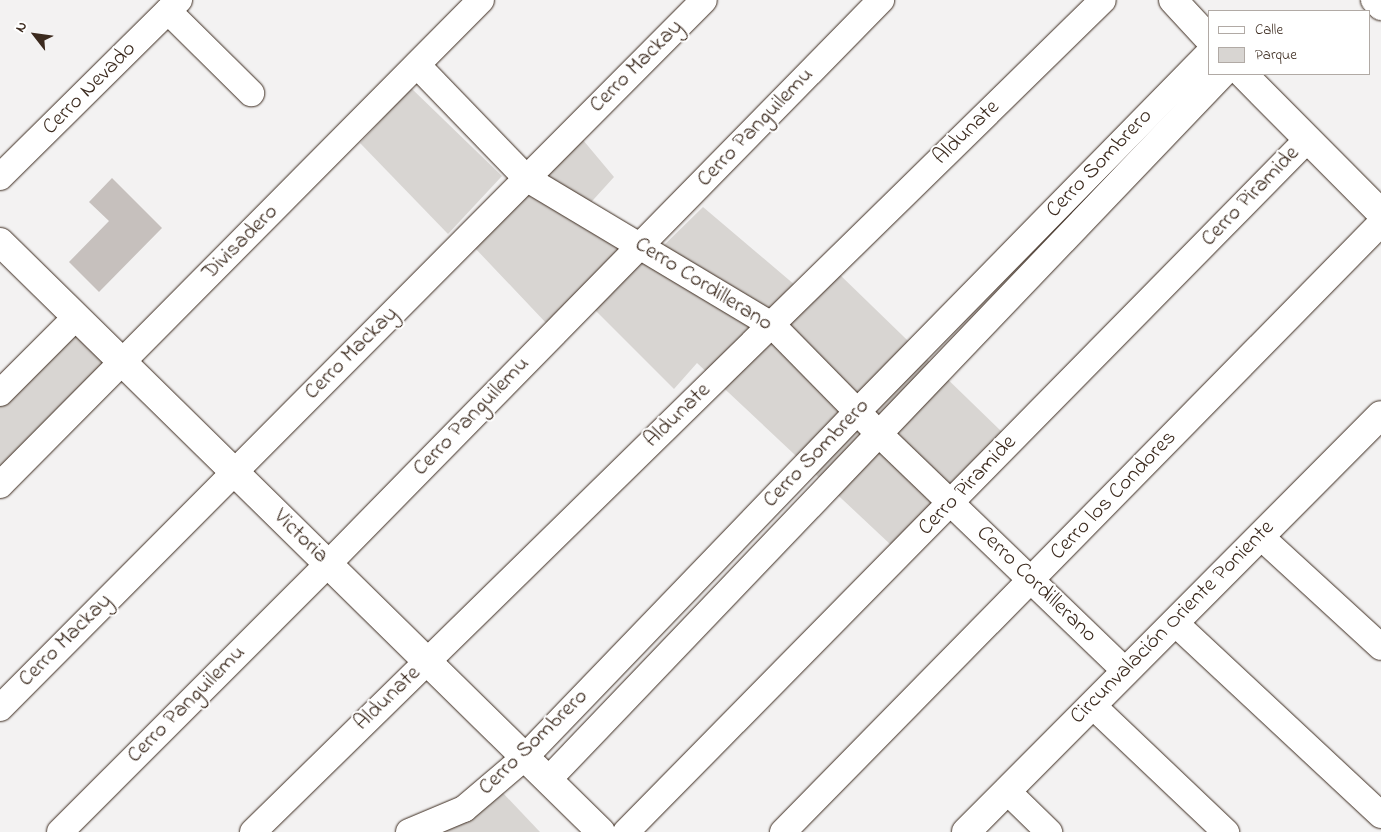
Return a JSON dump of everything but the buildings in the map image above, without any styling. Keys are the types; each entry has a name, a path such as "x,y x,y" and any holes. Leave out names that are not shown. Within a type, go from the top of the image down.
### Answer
{"street":[{"name":"Divisadero","path":"0,486 481,0"},
{"name":"Cerro Mackay","path":"0,708 704,0"},
{"name":"Cerro Panguilemu","path":"60,832 328,564 881,0"},
{"name":"Aldunate","path":"253,832 1103,0"},
{"path":"1172,0 1208,38"},
{"path":"1374,0 1381,7"},
{"path":"174,5 251,93"},
{"name":"Cerro Nevado","path":"0,177 174,5"},
{"name":"Cerro Sombrero","path":"409,832 464,810 525,758 857,412 1208,54"},
{"name":"Cerro Cordillerano","path":"417,65 526,178 772,324 879,434 1125,671"},
{"name":"Cerro Sombrero","path":"548,780 1222,75"},
{"path":"1244,75 1381,213"},
{"name":"Cerro Piramide","path":"626,832 952,503 1308,139"},
{"name":"Cerro los Condores","path":"783,832 1381,223"},
{"name":"Victoria","path":"0,242 601,832"},
{"path":"0,393 76,317"},
{"name":"Circunvalación Oriente Poniente","path":"966,832 1381,415"},
{"path":"1260,536 1381,647"},
{"path":"1174,622 1381,815"},
{"path":"1092,705 1226,832"},
{"path":"1007,791 1049,832"}],"green space":[{"path":"411,88 502,176 448,234 360,143"},
{"path":"583,140 614,177 584,210 659,250 703,207 809,297 837,272 1002,432 891,545 697,363 674,389 577,292 547,324 474,247"},
{"path":"74,327 111,364 0,476 0,402"},
{"path":"502,792 540,832 422,832"}]}
